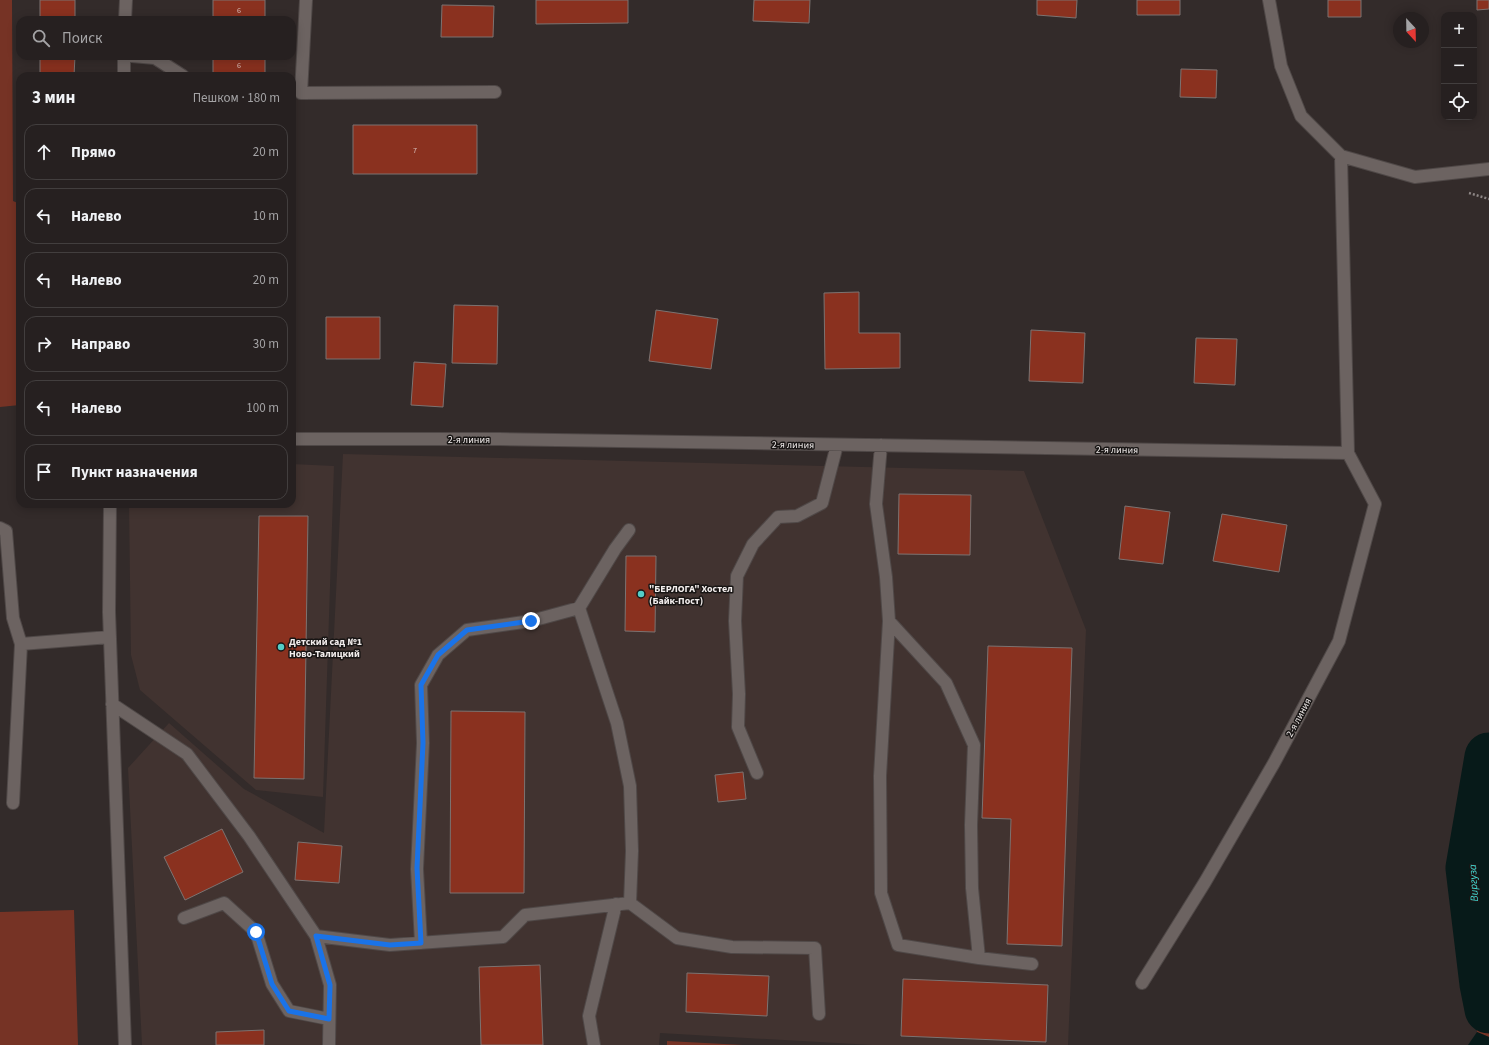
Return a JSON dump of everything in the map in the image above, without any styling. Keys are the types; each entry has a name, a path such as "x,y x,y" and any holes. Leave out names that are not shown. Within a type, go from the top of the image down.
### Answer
{"street":[{"path":"125,16 126,0"},
{"path":"306,0 297,93 495,92"},
{"path":"1269,0 1281,66 1301,116 1341,156 1415,176 1489,169"},
{"path":"124,60 124,72"},
{"path":"159,60 177,72"},
{"path":"1341,156 1348,453"},
{"name":"2-я линия","path":"296,439 499,439 1348,453 1375,504 1339,641 1274,763 1205,882 1142,983"},
{"path":"757,773 738,727 739,694 735,621 737,576 753,544 778,517 797,516 822,503 837,445"},
{"path":"881,445 876,504 886,577 889,622 880,776 881,893 898,945 979,958 1032,964"},
{"path":"110,508 109,612 125,1045"},
{"path":"0,528 6,531 13,618 21,644 13,803"},
{"path":"421,943 417,868 423,743 421,685 438,655 467,630 531,621 579,608 615,549 629,530"},
{"path":"579,608 617,723 630,786 632,851 630,903"},
{"path":"889,622 946,683 974,745 971,825 972,888 979,958"},
{"path":"21,644 110,637"},
{"path":"112,704 187,754 249,836 316,936 330,985 329,1045"},
{"path":"184,918 224,903 256,932 272,984 289,1011 329,1019"},
{"path":"316,936 390,945 503,937 525,915 630,903 677,938 732,947 815,948 819,1014"},
{"path":"594,1045 589,1016 616,904"}],"shaded area":[{"path":"0,0 12,0 13,201 16,202 16,405 0,407"},
{"path":"343,454 1024,471 1086,630 1068,1045 872,1045 660,1033 659,1045 142,1045 128,768 169,723 244,789 324,833"},
{"path":"296,464 334,466 323,797 256,790 140,690 131,655 129,508 296,508"},
{"path":"1489,757 1489,1037 1477,1032 1484,984 1470,868"},
{"path":"74,910 78,1045 0,1045 0,912"},
{"path":"1477,1032 1489,1037 1489,1045 1468,1045"},
{"path":"667,1041 743,1045 667,1045"}],"building":[{"path":"40,0 75,0 75,16 40,16"},
{"path":"213,0 265,0 265,16 213,16"},
{"path":"536,0 628,0 628,23 536,24"},
{"path":"754,0 810,0 809,23 753,21"},
{"path":"1037,0 1077,0 1076,18 1037,15"},
{"path":"1137,0 1180,0 1180,15 1137,15"},
{"path":"1328,0 1361,0 1361,17 1328,17"},
{"path":"1477,0 1489,0 1489,9 1477,10"},
{"path":"442,5 494,6 493,37 441,37"},
{"path":"40,60 75,60 74,72 40,72"},
{"path":"213,60 265,60 265,72 213,72"},
{"path":"1181,69 1217,70 1216,98 1180,97"},
{"path":"353,125 477,125 477,174 353,174"},
{"path":"859,292 859,333 900,333 900,368 825,369 824,293"},
{"path":"454,305 498,306 497,364 452,363"},
{"path":"656,310 718,319 711,369 649,361"},
{"path":"326,317 380,317 380,359 326,359"},
{"path":"1031,330 1085,333 1083,383 1029,381"},
{"path":"1196,338 1237,339 1235,385 1194,383"},
{"path":"414,362 446,364 443,407 411,405"},
{"path":"899,494 971,495 970,555 898,554"},
{"path":"1125,506 1170,512 1163,564 1119,559"},
{"path":"1222,514 1287,525 1279,572 1213,561"},
{"name":"Детский сад №1 Ново-Талицкий","path":"259,516 308,516 304,779 254,778"},
{"name":"\"БЕРЛОГА\" Хостел (Байк-Пост)","path":"626,556 656,556 655,632 625,631"},
{"path":"988,646 1072,648 1062,946 1007,944 1011,819 982,818"},
{"path":"451,711 525,712 524,893 450,893"},
{"path":"743,772 746,799 718,802 715,775"},
{"path":"222,829 243,872 185,900 164,857"},
{"path":"298,842 342,846 339,883 295,880"},
{"path":"540,965 543,1045 481,1045 479,967"},
{"path":"687,973 769,976 767,1016 686,1012"},
{"path":"903,979 1048,985 1046,1042 901,1036"},
{"path":"264,1030 264,1045 216,1045 216,1032"}],"waterway":[{"name":"Виргуза","path":"1489,757 1470,868 1484,984 1489,1009"}],"place":[{"name":"\"БЕРЛОГА\" Хостел (Байк-Пост)","path":"641,594"},
{"name":"Детский сад №1 Ново-Талицкий","path":"281,647"}],"route":[{"path":"256,932 272,984 289,1011 329,1019 330,985 316,936 390,945 421,943 417,868 423,743 421,685 438,655 467,630 531,621"}]}
